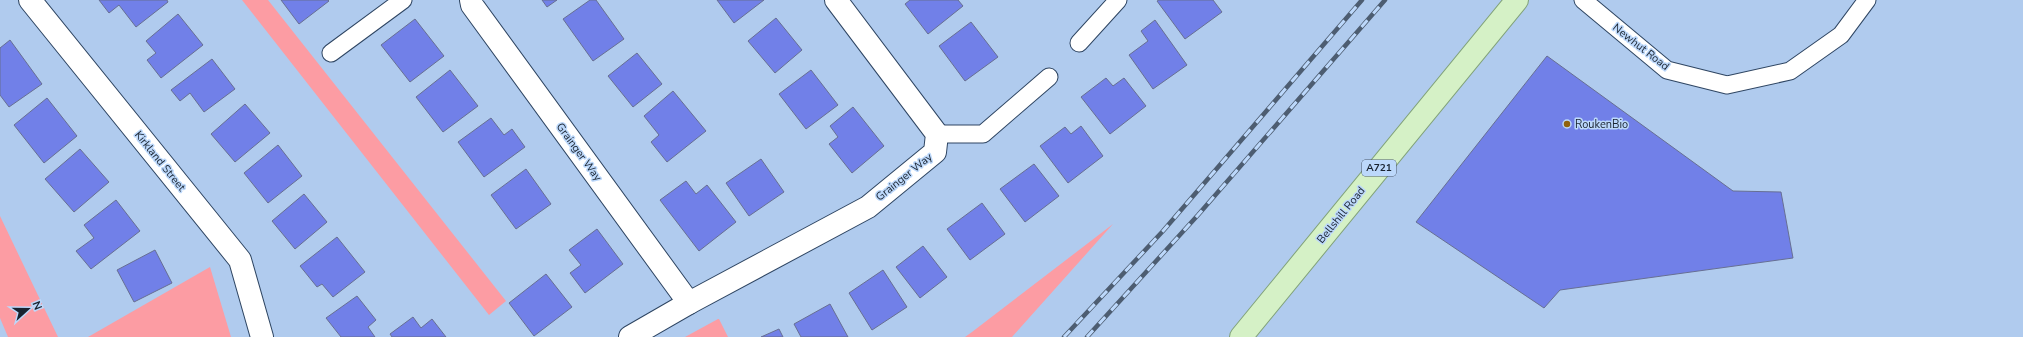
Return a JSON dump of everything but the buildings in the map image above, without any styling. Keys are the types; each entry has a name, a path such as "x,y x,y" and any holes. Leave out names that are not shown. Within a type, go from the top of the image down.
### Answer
{"main road":[{"name":"Bellshill Road","path":"1241,337 1517,0"}],"street":[{"name":"Kirkland Street","path":"30,0 240,260 262,337"},
{"name":"Grainger Way","path":"471,0 472,5 689,302"},
{"path":"836,0 937,134"},
{"name":"Grainger Way","path":"630,337 689,302 868,207 935,152 937,134"}],"lane":[{"path":"331,53 403,0"},
{"path":"1079,43 1118,0"},
{"name":"Newhut Road","path":"1583,0 1667,70 1727,85 1790,71 1841,35 1867,0"},
{"path":"937,134 983,134 1049,77"}],"shaded area":[{"path":"242,0 268,0 506,301 489,315"},
{"path":"0,216 58,337 8,337 0,318"},
{"path":"1113,224 1012,337 965,337 972,332"},
{"path":"210,267 231,337 88,337"},
{"path":"718,319 728,337 685,337"}],"railway":[{"path":"1064,337 1163,231 1362,0"},
{"path":"1087,337 1198,215 1385,0"}],"place":[{"name":"RoukenBio","path":"1567,124"}]}
